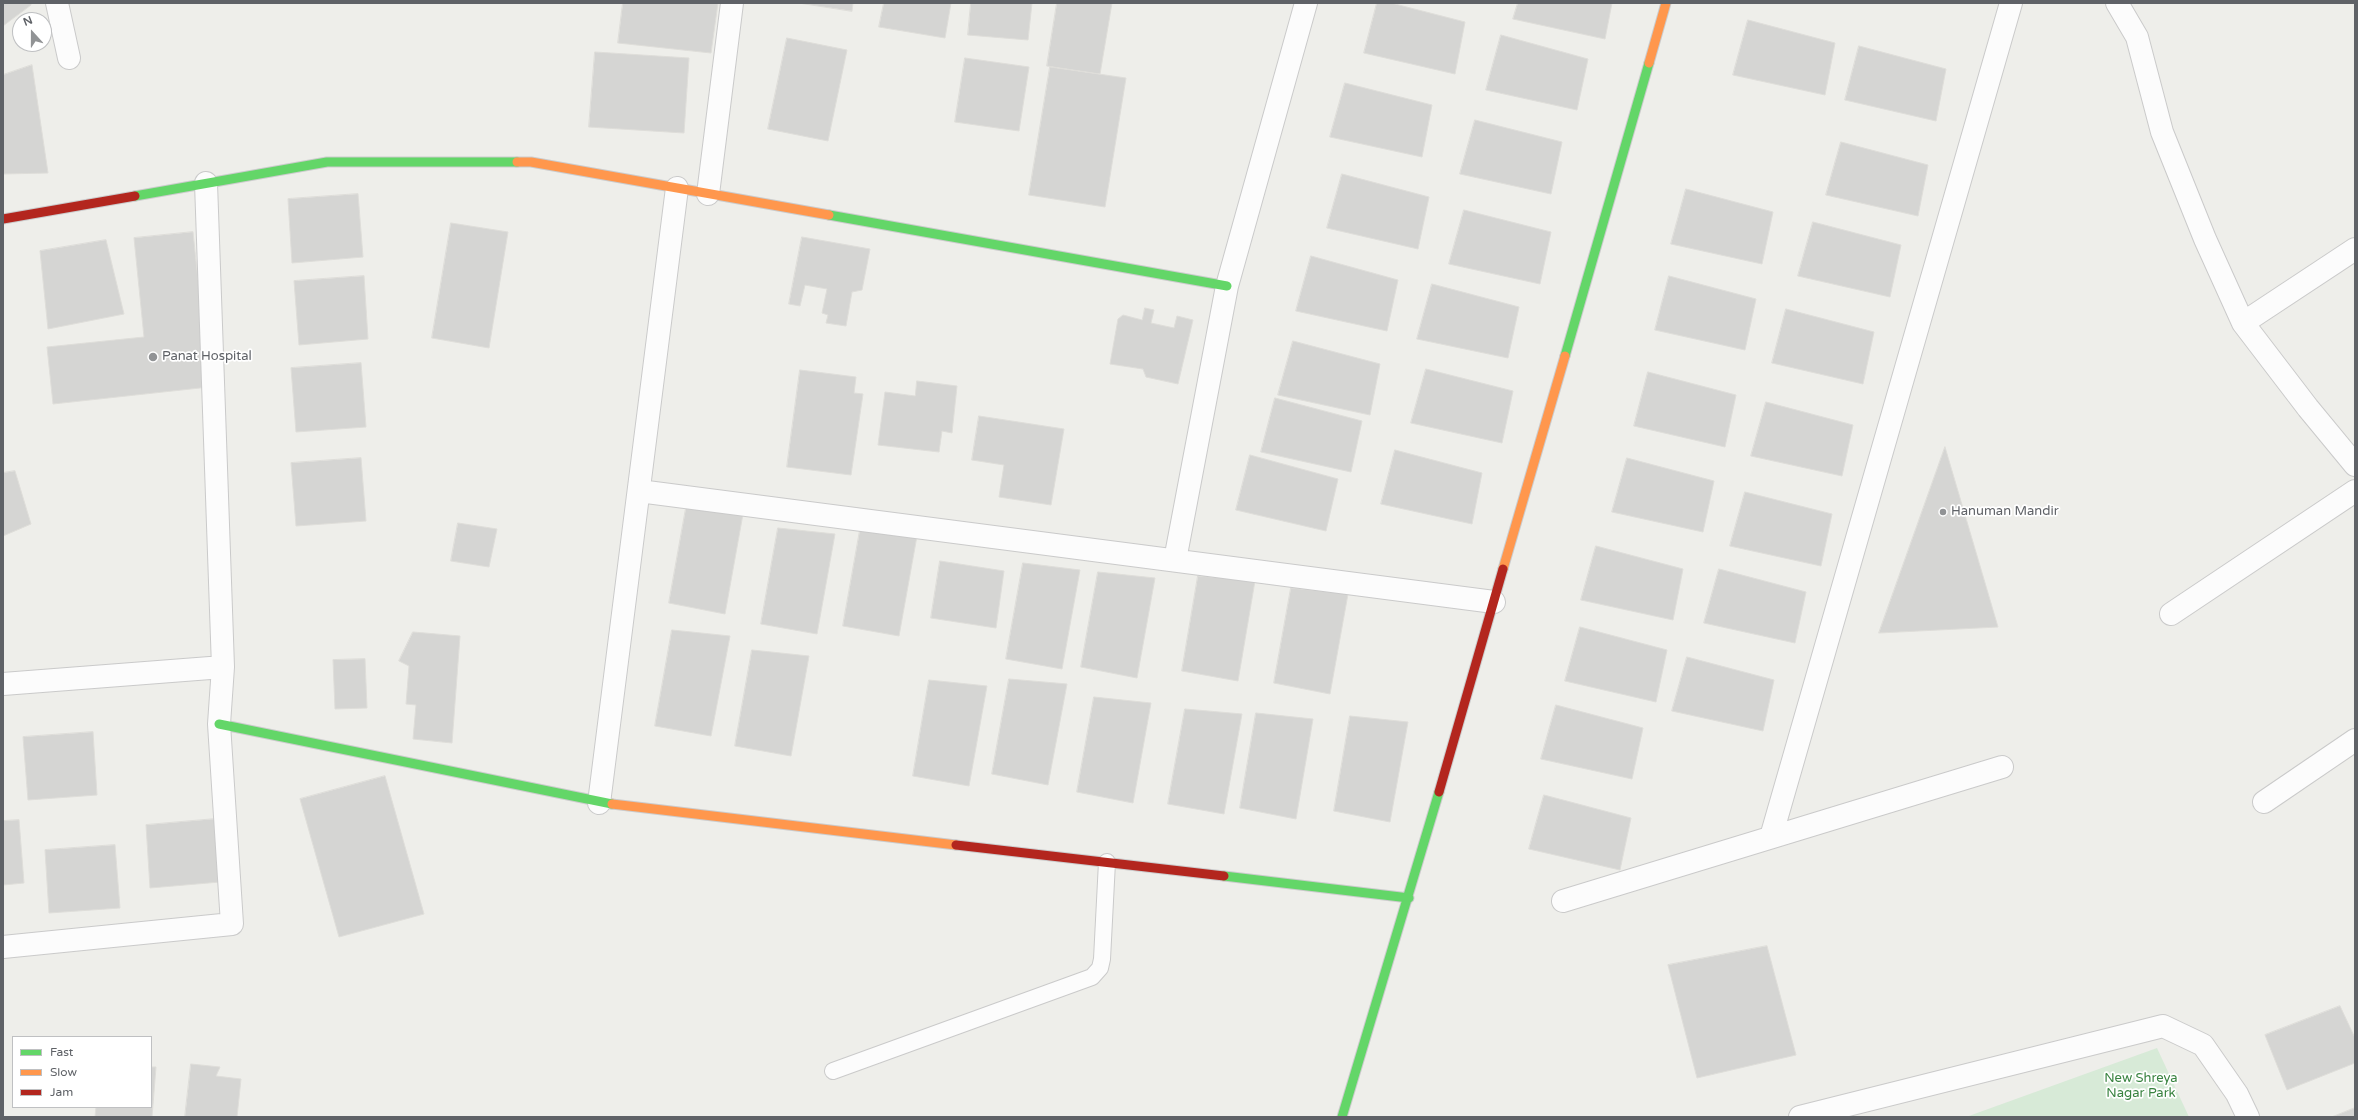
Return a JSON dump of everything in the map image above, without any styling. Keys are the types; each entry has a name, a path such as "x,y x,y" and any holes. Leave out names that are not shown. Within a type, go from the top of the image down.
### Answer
{"street":[{"path":"57,3 69,58"},
{"path":"708,194 732,3"},
{"path":"1175,560 1227,286 1306,3"},
{"path":"1342,1117 1409,898 1666,3"},
{"path":"1771,837 2011,3"},
{"path":"2117,3 2137,37 2162,132 2205,239 2243,323 2308,408 2355,465"},
{"path":"3,219 328,162 531,162 1227,286"},
{"path":"3,947 232,924 219,724 223,667 206,183"},
{"path":"600,803 677,188"},
{"path":"2243,323 2355,249"},
{"path":"639,491 1494,602"},
{"path":"2171,614 2355,492"},
{"path":"3,684 223,667"},
{"path":"219,724 600,803 1409,898"},
{"path":"2264,802 2355,740"},
{"path":"1563,901 2002,767"},
{"path":"1800,1117 2163,1026 2203,1045 2236,1094 2248,1117"}],"lane":[{"path":"833,1071 1092,977 1100,968 1102,960 1106,862"}],"green space":[{"name":"New Shreya Nagar Park","path":"2157,1048 2189,1117 1966,1117"}],"building":[{"path":"3,3 31,3 31,5 22,12 12,12 12,19 3,26"},
{"path":"623,3 718,3 711,53 618,43"},
{"path":"799,3 853,3 852,11"},
{"path":"884,3 951,3 945,38 879,27"},
{"path":"971,3 1032,3 1028,40 968,35"},
{"path":"1057,3 1112,3 1100,74 1047,66"},
{"path":"1377,3 1391,3 1465,22 1455,74 1364,53"},
{"path":"1518,3 1612,3 1605,39 1513,19"},
{"path":"1748,20 1835,43 1825,95 1733,75"},
{"path":"1501,35 1588,59 1577,110 1486,90"},
{"path":"787,38 847,50 828,141 768,129"},
{"path":"1859,46 1946,69 1936,121 1845,100"},
{"path":"595,52 689,58 684,133 589,127"},
{"path":"965,58 1029,67 1019,131 955,122"},
{"path":"32,65 48,173 3,174 3,75"},
{"path":"1050,67 1126,78 1105,207 1029,195"},
{"path":"1345,83 1432,105 1422,157 1330,137"},
{"path":"1475,120 1562,142 1551,194 1460,174"},
{"path":"1841,142 1928,165 1918,216 1826,195"},
{"path":"1342,174 1429,197 1418,249 1327,228"},
{"path":"1686,189 1773,212 1762,264 1671,244"},
{"path":"358,194 363,257 292,263 288,199"},
{"path":"1464,210 1551,232 1540,284 1449,264"},
{"path":"1813,222 1901,245 1890,297 1798,276"},
{"path":"451,223 508,232 489,348 432,338"},
{"path":"193,232 209,387 53,404 47,347 144,337 134,238"},
{"path":"802,237 870,249 862,290 852,292 846,326 826,323 828,315 822,313 827,289 805,285 800,306 789,304"},
{"path":"106,240 124,314 48,329 40,251"},
{"path":"1311,256 1398,280 1387,331 1296,311"},
{"path":"364,276 368,339 299,345 294,281"},
{"path":"1669,276 1756,299 1745,350 1655,330"},
{"path":"1432,284 1519,307 1508,358 1417,339"},
{"path":"1145,308 1154,310 1151,323 1174,328 1177,316 1193,320 1178,384 1146,377 1143,369 1110,364 1118,319 1123,315 1142,320"},
{"path":"1786,309 1874,332 1863,384 1772,363"},
{"path":"1293,341 1380,364 1370,415 1278,395"},
{"path":"361,363 366,427 296,432 291,368"},
{"path":"1426,369 1513,391 1502,443 1411,423"},
{"path":"800,370 856,377 854,393 863,394 851,475 787,467"},
{"path":"1648,372 1736,395 1725,447 1634,426"},
{"path":"917,381 957,386 952,433 942,431 939,452 878,445 885,392 915,396"},
{"path":"1275,398 1362,421 1351,472 1261,452"},
{"path":"1766,402 1853,425 1842,476 1751,456"},
{"path":"979,416 1064,429 1051,505 999,497 1004,465 972,460"},
{"name":"Hanuman Mandir","path":"1945,447 1998,627 1879,633"},
{"path":"1395,450 1482,473 1472,524 1381,504"},
{"path":"1250,455 1338,479 1326,531 1236,510"},
{"path":"361,458 366,521 296,526 291,463"},
{"path":"1627,458 1714,481 1703,532 1612,512"},
{"path":"15,471 31,524 3,536 3,473"},
{"path":"1745,492 1832,514 1821,566 1730,546"},
{"path":"686,508 743,514 725,614 669,603"},
{"path":"458,523 497,529 489,567 451,561"},
{"path":"778,528 835,534 817,634 761,624"},
{"path":"860,530 917,536 899,636 843,626"},
{"path":"1596,546 1683,569 1673,620 1581,600"},
{"path":"940,561 1004,571 996,628 931,618"},
{"path":"1023,563 1080,570 1062,669 1006,659"},
{"path":"1719,569 1806,592 1795,643 1704,623"},
{"path":"1098,572 1155,578 1137,678 1081,667"},
{"path":"1198,576 1255,581 1238,681 1182,671"},
{"path":"1291,588 1348,594 1330,694 1274,683"},
{"path":"1580,627 1667,650 1656,702 1565,681"},
{"path":"672,630 730,636 711,736 655,726"},
{"path":"413,632 460,636 452,743 413,739 416,705 406,704 409,666 399,661"},
{"path":"752,650 809,656 791,756 735,746"},
{"path":"1687,657 1774,680 1763,731 1672,711"},
{"path":"365,659 367,708 335,709 333,660"},
{"path":"1009,679 1067,684 1048,785 992,774"},
{"path":"929,680 987,686 969,786 913,776"},
{"path":"1094,697 1151,703 1133,803 1077,792"},
{"path":"1556,705 1643,728 1632,779 1541,759"},
{"path":"1185,709 1242,714 1224,814 1168,804"},
{"path":"1256,713 1313,719 1296,819 1240,808"},
{"path":"1350,716 1408,722 1390,822 1334,811"},
{"path":"93,732 97,795 28,800 23,737"},
{"path":"385,776 424,914 339,937 300,799"},
{"path":"1544,795 1631,818 1620,870 1529,849"},
{"path":"215,819 220,882 150,888 146,825"},
{"path":"19,820 24,883 3,885 3,821"},
{"path":"115,845 120,908 49,913 45,850"},
{"path":"1767,946 1796,1055 1697,1078 1668,965"},
{"path":"2340,1006 2355,1038 2355,1063 2287,1090 2265,1035"},
{"path":"191,1064 220,1067 216,1076 241,1079 237,1117 185,1117"},
{"path":"152,1067 156,1067 152,1117 95,1117 96,1108 152,1108"},
{"path":"2355,1108 2355,1117 2332,1117"}],"traffic: fast":[{"path":"1565,356 1649,63"},
{"path":"135,196 327,162 517,162"},
{"path":"829,215 1227,286"},
{"path":"219,724 612,804"},
{"path":"1342,1117 1439,792"},
{"path":"1224,876 1409,898"}],"traffic: slow":[{"path":"1649,63 1666,3"},
{"path":"517,162 531,162 829,215"},
{"path":"1503,569 1565,356"},
{"path":"612,804 956,845"}],"traffic: jam":[{"path":"3,219 135,196"},
{"path":"1439,792 1503,569"},
{"path":"956,845 1224,876"}],"place":[{"name":"Panat Hospital","path":"153,357"},
{"name":"Hanuman Mandir","path":"1943,512"}]}
